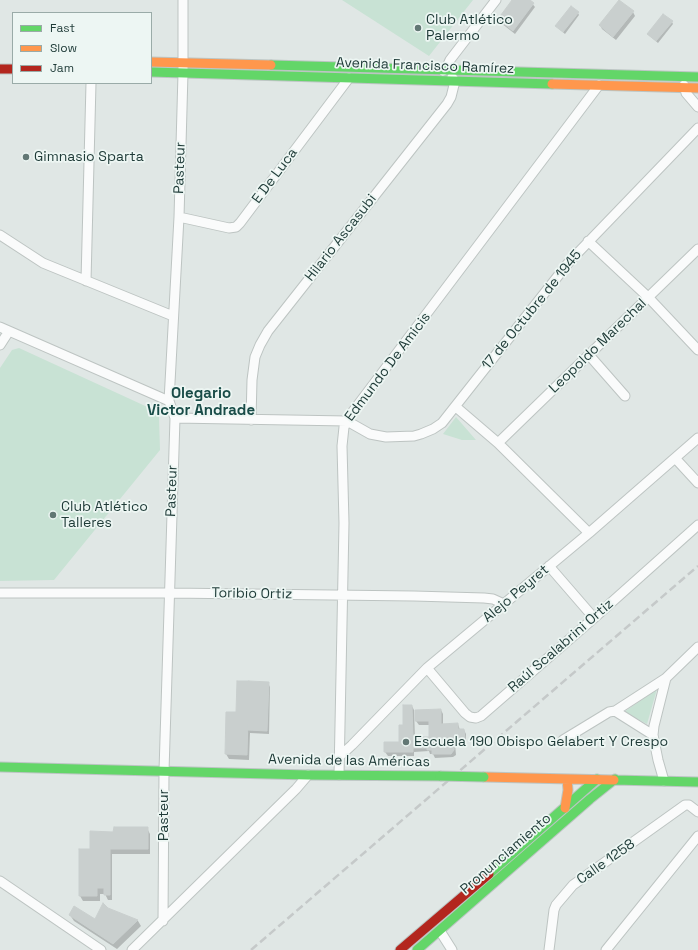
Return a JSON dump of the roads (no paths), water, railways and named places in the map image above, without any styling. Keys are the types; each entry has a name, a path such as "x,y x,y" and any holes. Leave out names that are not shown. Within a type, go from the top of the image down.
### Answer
{"main road":[{"name":"Avenida Francisco Ramírez","path":"152,62 698,77"},
{"path":"0,68 12,69"},
{"name":"Avenida Francisco Ramírez","path":"152,72 698,88"},
{"name":"Avenida de las Américas","path":"0,767 308,775 615,779 698,782"},
{"path":"565,808 568,790 566,779"},
{"name":"Pronunciamiento","path":"400,950 597,779"},
{"name":"Pronunciamiento","path":"417,950 590,799 615,779"}],"street":[{"name":"Pasteur","path":"163,920 164,771 175,418 169,401 179,217 183,73 183,0"},
{"path":"431,80 446,69 450,60 496,0"},
{"path":"446,69 455,81"},
{"path":"685,77 684,88 698,107"},
{"name":"E De Luca","path":"179,217 222,227 236,227 349,78"},
{"name":"Hilario Ascasubi","path":"251,420 253,367 255,357 262,340 446,104 451,97 455,81"},
{"path":"86,281 91,84"},
{"name":"Edmundo De Amicis","path":"339,775 344,523 342,436 347,421 599,85"},
{"name":"17 de Octubre de 1945","path":"347,421 378,437 414,436 433,429 442,423 569,262 698,128"},
{"path":"0,235 43,263 173,316"},
{"path":"588,241 648,298 698,350"},
{"name":"Leopoldo Marechal","path":"498,443 698,249"},
{"path":"0,327 169,401"},
{"path":"0,345 9,332"},
{"path":"588,355 625,396"},
{"path":"456,407 498,443 589,533"},
{"path":"175,418 347,421"},
{"name":"Alejo Peyret","path":"340,756 427,668 589,533 698,438"},
{"path":"675,458 698,483"},
{"name":"Raúl Scalabrini Ortiz","path":"427,668 465,713 470,717 476,718 481,716 698,525"},
{"path":"549,566 594,618"},
{"name":"Toribio Ortiz","path":"0,593 169,593 484,598 504,604"},
{"path":"563,740 609,712 615,711 666,678 698,647"},
{"path":"664,781 653,735 666,678"},
{"path":"615,711 653,735"},
{"path":"132,950 296,789 308,775"},
{"name":"Calle 1258","path":"549,950 554,910 556,905 573,885 685,805 688,805 698,812"},
{"path":"609,949 698,836"},
{"path":"0,881 101,950"},
{"path":"440,931 452,950"}],"railway":[{"path":"251,950 698,566"}],"place":[{"name":"Club Atlético Palermo","path":"418,28"},
{"name":"Gimnasio Sparta","path":"26,157"},
{"name":"Club Atlético Talleres","path":"53,515"},
{"name":"Escuela 190 Obispo Gelabert Y Crespo","path":"406,742"}],"district":[{"name":"Olegario Victor Andrade","path":"201,402"}]}
